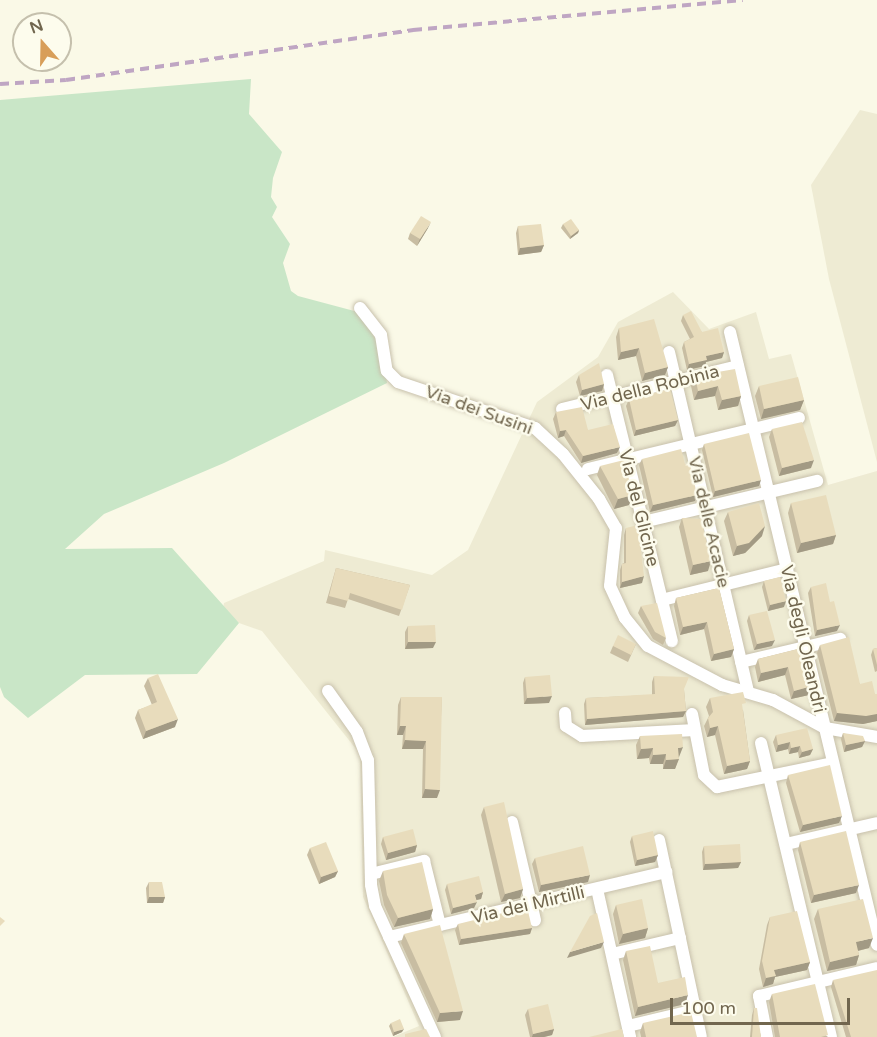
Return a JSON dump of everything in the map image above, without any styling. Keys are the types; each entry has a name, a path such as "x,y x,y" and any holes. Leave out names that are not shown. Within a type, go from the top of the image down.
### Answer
{"street":[{"name":"Via dei Susini","path":"360,308 381,335 387,371 398,382 516,420 550,440 600,499 616,528 610,586 625,618 648,646 722,685 779,702 825,728 877,737"},
{"name":"Via degli Oleandri","path":"730,332 849,828 860,900 877,945"},
{"name":"Via delle Acacie","path":"669,352 748,692"},
{"name":"Via della Robinia","path":"562,409 738,366"},
{"name":"Via del Glicine","path":"607,375 672,641"},
{"path":"588,469 799,418"},
{"path":"643,522 817,481"},
{"path":"662,600 787,569"},
{"path":"741,662 840,639"},
{"path":"328,691 357,732 368,760 371,874 375,906 435,1037"},
{"path":"565,713 566,726 582,736 695,730"},
{"path":"692,714 708,782 726,787 833,763"},
{"path":"761,743 786,844 808,912 818,982 831,1037"},
{"path":"512,822 535,920"},
{"path":"786,844 877,823"},
{"path":"659,840 701,1037"},
{"path":"371,874 424,861 440,926"},
{"name":"Via dei Mirtilli","path":"389,937 666,872"},
{"path":"597,888 629,1031 695,1010"},
{"path":"612,954 680,939"},
{"path":"767,1037 759,996 877,969"}],"shaded area":[{"path":"860,110 877,114 877,462 829,279 811,185"},
{"path":"673,292 709,329 756,312 769,359 791,354 828,485 877,471 877,1037 393,1037 419,1026 363,897 360,754 262,631 239,623 223,609 224,603 324,561 325,550 432,575 468,550 537,402 598,357 618,322"}],"green space":[{"path":"251,79 249,114 282,152 273,178 271,197 277,207 272,217 290,244 283,263 291,291 298,296 358,312 381,347 387,383 224,463 104,514 65,549 172,548 239,623 197,674 85,675 28,718 4,697 0,687 0,100"}],"building":[{"path":"421,216 431,222 420,239 410,233"},
{"path":"571,219 579,230 571,236 563,224"},
{"path":"541,224 544,245 520,248 518,226"},
{"path":"691,311 702,332 718,328 724,352 706,356 707,360 689,364 684,342 694,337 683,315"},
{"path":"654,319 668,367 645,373 639,348 621,352 619,328"},
{"path":"599,363 604,384 582,390 579,375"},
{"path":"735,369 741,396 722,400 718,386 698,391 695,376"},
{"path":"798,377 804,400 764,409 759,386"},
{"path":"670,389 678,420 636,430 629,399"},
{"path":"582,407 588,430 613,424 620,447 583,456 566,430 560,431 556,412"},
{"path":"802,422 814,460 782,468 772,429"},
{"path":"749,433 761,480 715,491 704,444"},
{"path":"681,449 685,464 690,463 697,495 653,505 642,459"},
{"path":"624,460 633,495 618,499 600,466"},
{"path":"826,495 836,535 801,543 791,503"},
{"path":"759,503 765,526 749,543 737,546 728,512"},
{"path":"682,518 701,519 711,561 693,565"},
{"path":"638,525 644,576 622,582 622,564 626,563 626,528"},
{"path":"336,568 410,585 402,610 350,593 348,601 329,596"},
{"path":"780,577 786,601 770,605 764,581"},
{"path":"826,583 830,602 834,601 840,625 817,630 811,587"},
{"path":"719,588 734,649 714,654 707,622 683,627 676,598"},
{"path":"657,603 666,638 655,632 641,606"},
{"path":"767,611 775,640 757,644 749,615"},
{"path":"435,625 436,642 408,642 408,626"},
{"path":"618,635 636,644 631,655 613,646"},
{"path":"849,637 860,684 872,681 875,694 877,694 877,714 866,716 837,713 820,645"},
{"path":"802,648 812,686 794,691 788,667 761,673 758,659"},
{"path":"877,648 877,665 873,649"},
{"path":"158,674 178,719 146,731 138,710 157,702 148,678"},
{"path":"550,675 552,696 527,698 525,677"},
{"path":"654,676 689,677 684,689 686,711 587,719 586,698 655,694"},
{"path":"743,692 746,703 742,704 750,761 727,766 718,726 710,728 708,718 713,712 710,698"},
{"path":"401,697 442,697 440,790 425,789 426,741 405,740 406,726 400,726"},
{"path":"807,728 813,749 802,752 800,746 791,748 790,742 778,745 776,735"},
{"path":"843,733 863,736 865,741 846,745"},
{"path":"682,734 683,747 678,748 679,759 666,760 666,754 653,755 653,748 641,749 640,736"},
{"path":"830,765 842,816 803,825 788,775"},
{"path":"504,802 523,889 505,894 484,807"},
{"path":"413,829 417,845 388,853 383,837"},
{"path":"653,831 658,855 637,860 632,836"},
{"path":"846,831 859,885 814,895 800,842"},
{"path":"326,842 338,871 321,877 310,848"},
{"path":"740,844 741,862 705,864 704,846"},
{"path":"583,846 590,875 541,885 535,858"},
{"path":"422,862 433,909 398,918 387,895 383,871"},
{"path":"479,876 483,892 475,895 477,902 453,908 447,884"},
{"path":"149,882 162,882 165,897 149,897"},
{"path":"642,899 648,928 623,934 616,905"},
{"path":"863,899 873,938 856,942 859,955 830,962 818,909"},
{"path":"527,907 532,928 461,939 458,924"},
{"path":"797,911 810,962 774,970 776,976 766,978 762,961 770,917"},
{"path":"597,913 604,942 570,952 590,916"},
{"path":"440,925 463,1011 440,1013 404,934"},
{"path":"650,946 658,983 685,977 688,995 638,1007 626,951"},
{"path":"877,970 877,1037 851,1037 833,980"},
{"path":"815,984 828,1035 780,1037 772,994"},
{"path":"548,1004 554,1029 533,1034 528,1009"},
{"path":"754,1008 757,1008 761,1037 752,1037"},
{"path":"691,1012 697,1037 646,1037 643,1023"},
{"path":"400,1019 404,1029 394,1032 391,1023"},
{"path":"426,1029 430,1037 405,1037 405,1034"},
{"path":"622,1029 624,1037 589,1037"}],"railway":[{"path":"0,84 66,80 413,30 743,0"}]}
